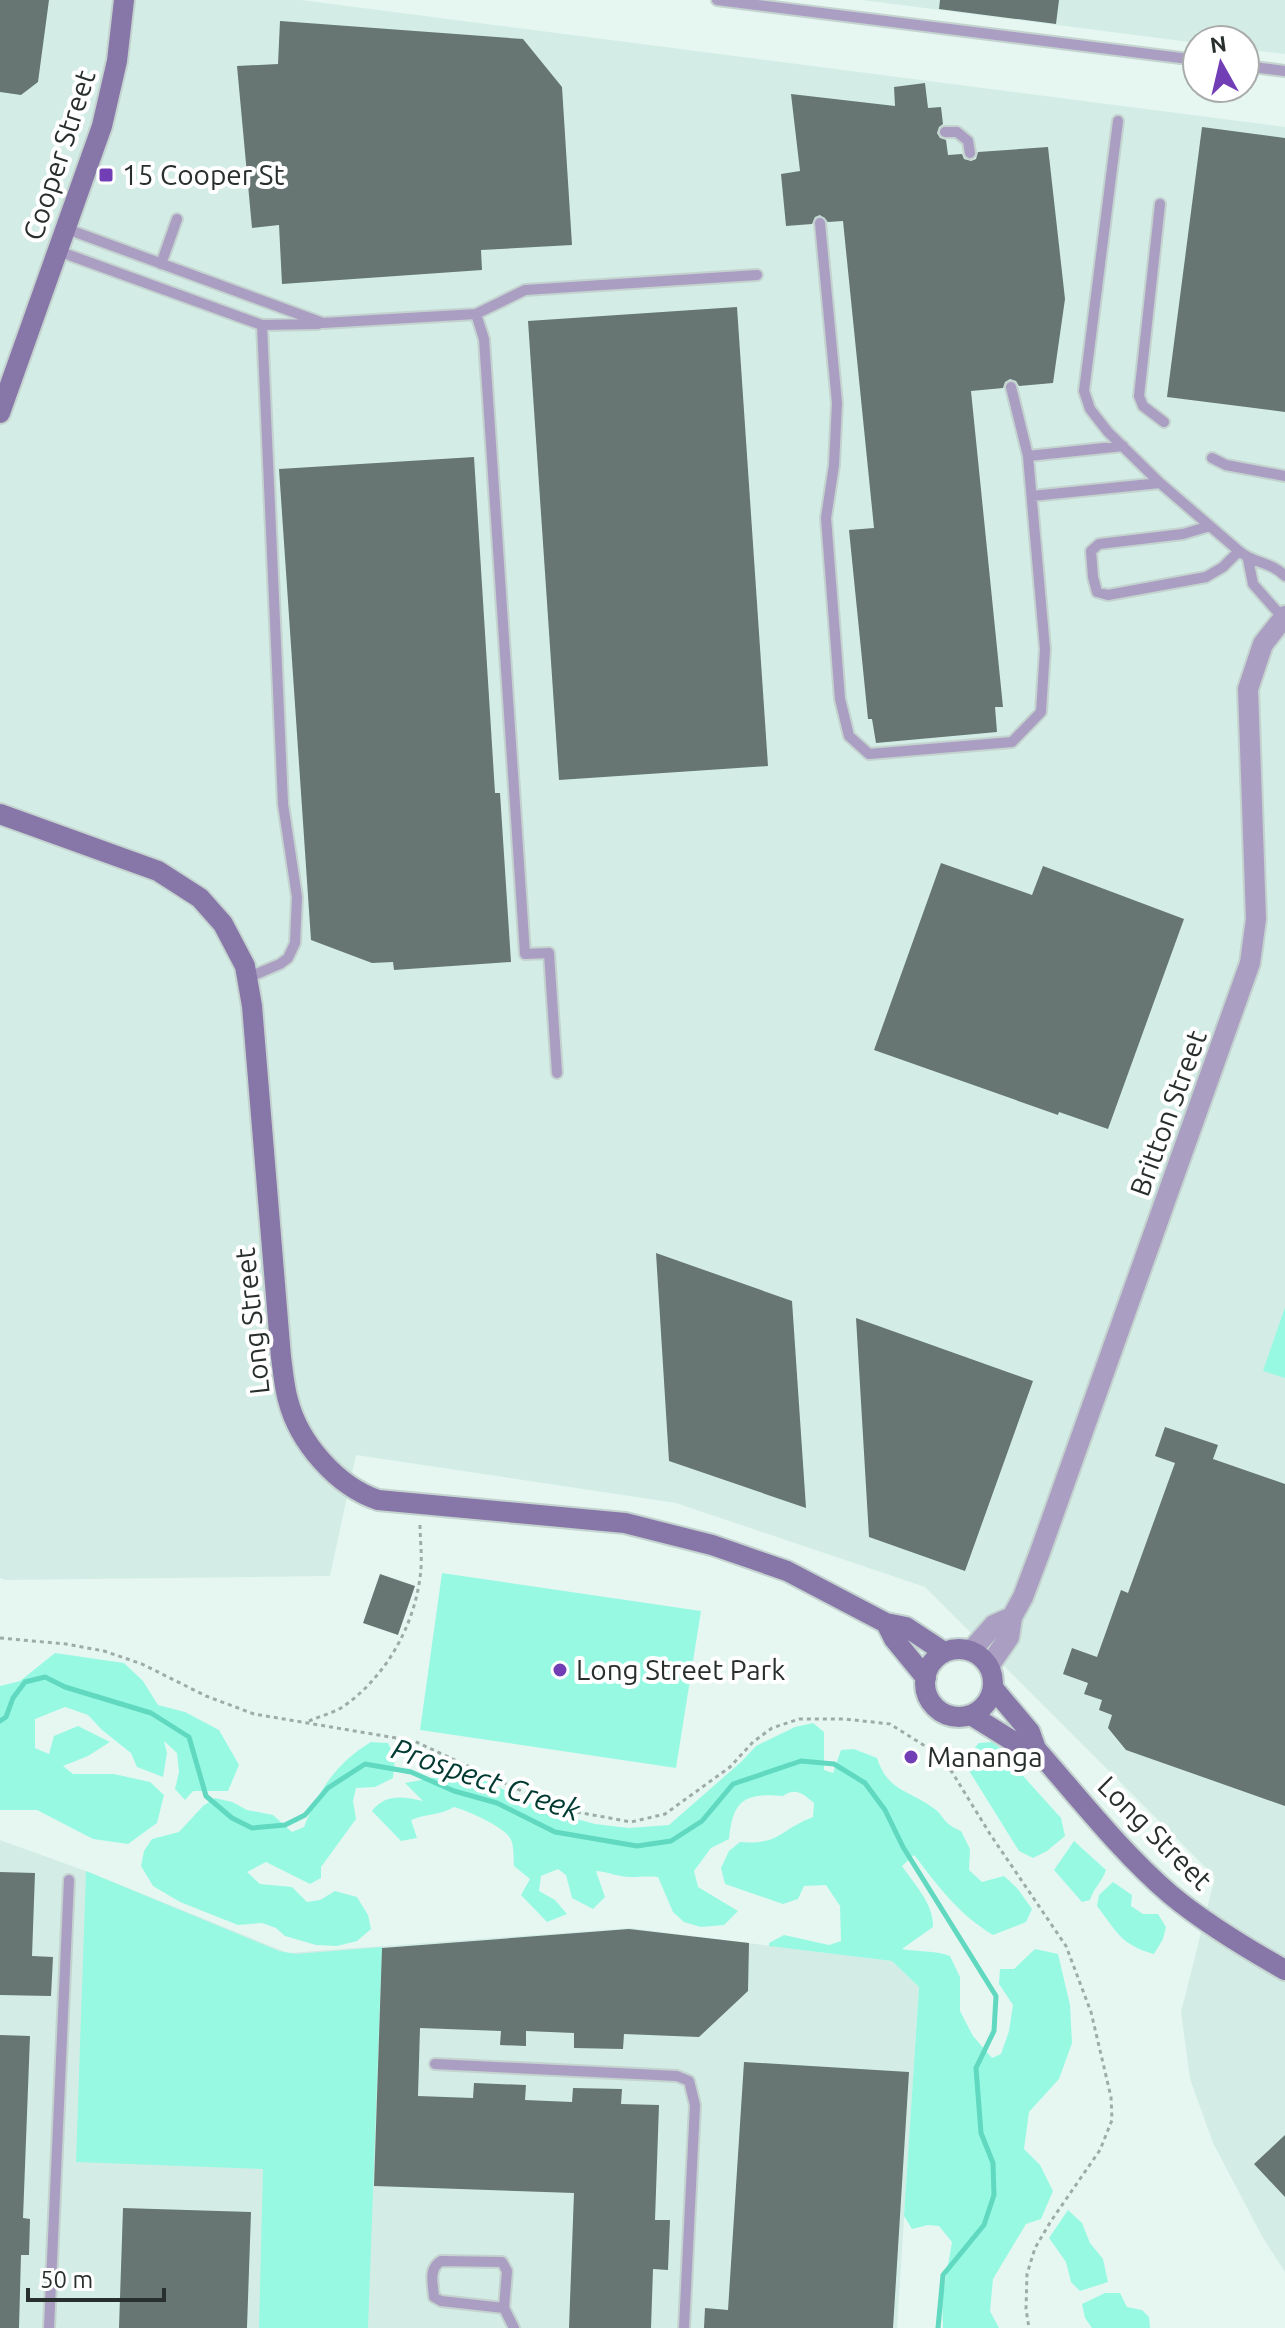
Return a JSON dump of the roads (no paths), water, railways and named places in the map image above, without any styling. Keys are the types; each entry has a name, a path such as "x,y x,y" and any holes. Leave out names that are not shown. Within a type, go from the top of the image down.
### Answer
{"street":[{"name":"Cooper Street","path":"0,413 102,126 113,85 124,0"},
{"name":"Britton Street","path":"989,1666 1009,1637 1012,1617 1040,1552 1250,963 1256,894 1248,689 1263,644 1284,617"},
{"name":"Long Street","path":"0,814 158,871 200,898 223,924 245,966 254,1021 281,1357 288,1402 303,1436 328,1468 360,1494 378,1500 625,1523 712,1545 787,1571 886,1623 906,1627 944,1652"},
{"name":"Britton Street","path":"971,1651 994,1625 1012,1617"},
{"name":"Long Street","path":"886,1623 894,1639 926,1678"},
{"path":"971,1651 989,1666 993,1677 989,1700 982,1709 971,1715 948,1715 930,1701 926,1678 935,1660 944,1652 971,1651"},
{"name":"Long Street","path":"993,1688 1030,1732 1036,1749 1123,1848 1172,1895 1225,1934 1285,1970"},
{"name":"Long Street","path":"971,1715 1016,1743 1036,1749"}],"lane":[{"path":"717,0 1181,58"},
{"path":"1261,68 1285,71"},
{"path":"1118,121 1084,391 1090,409 1160,483 1248,559 1274,565 1285,576"},
{"path":"945,132 957,132 968,141 970,153"},
{"path":"1160,204 1139,396 1143,406 1164,422"},
{"path":"161,264 177,219"},
{"path":"820,223 837,403 834,465 826,518 840,699 849,736 869,754 1012,742 1041,712 1045,649 1032,496 1028,456 1011,387"},
{"path":"67,229 323,323"},
{"path":"58,251 262,325 476,314 525,290 757,275"},
{"path":"476,314 484,339 525,954 549,953 557,1073"},
{"path":"247,978 288,958 295,943 297,897 283,804 262,325"},
{"path":"1028,456 1123,446"},
{"path":"1212,458 1226,465 1285,476"},
{"path":"1032,496 1160,483"},
{"path":"1210,526 1183,534 1099,544 1091,551 1097,592 1108,595 1206,577 1223,567 1239,551"},
{"path":"1248,559 1253,584 1284,617"},
{"path":"49,2328 69,1880"},
{"path":"435,2064 677,2076 689,2081 695,2105 684,2328"},
{"path":"504,2308 441,2301 434,2297 432,2271 435,2265 441,2261 502,2262 507,2271 504,2308 514,2328"}],"waterway":[{"name":"Prospect Creek","path":"0,1721 6,1717 13,1698 25,1682 45,1677 65,1687 151,1713 189,1737 206,1796 232,1818 252,1828 285,1825 305,1815 328,1788 365,1764 411,1772 454,1791 497,1803 555,1832 637,1846 671,1841 702,1821 733,1784 801,1761 834,1764 865,1783 885,1810 903,1847 996,1996 994,2031 976,2068 981,2133 993,2163 994,2195 984,2225 943,2275 938,2328"}],"place":[{"name":"15 Cooper St","path":"106,175"},
{"name":"Long Street Park","path":"560,1670"},
{"name":"Mananga","path":"911,1757"}]}
